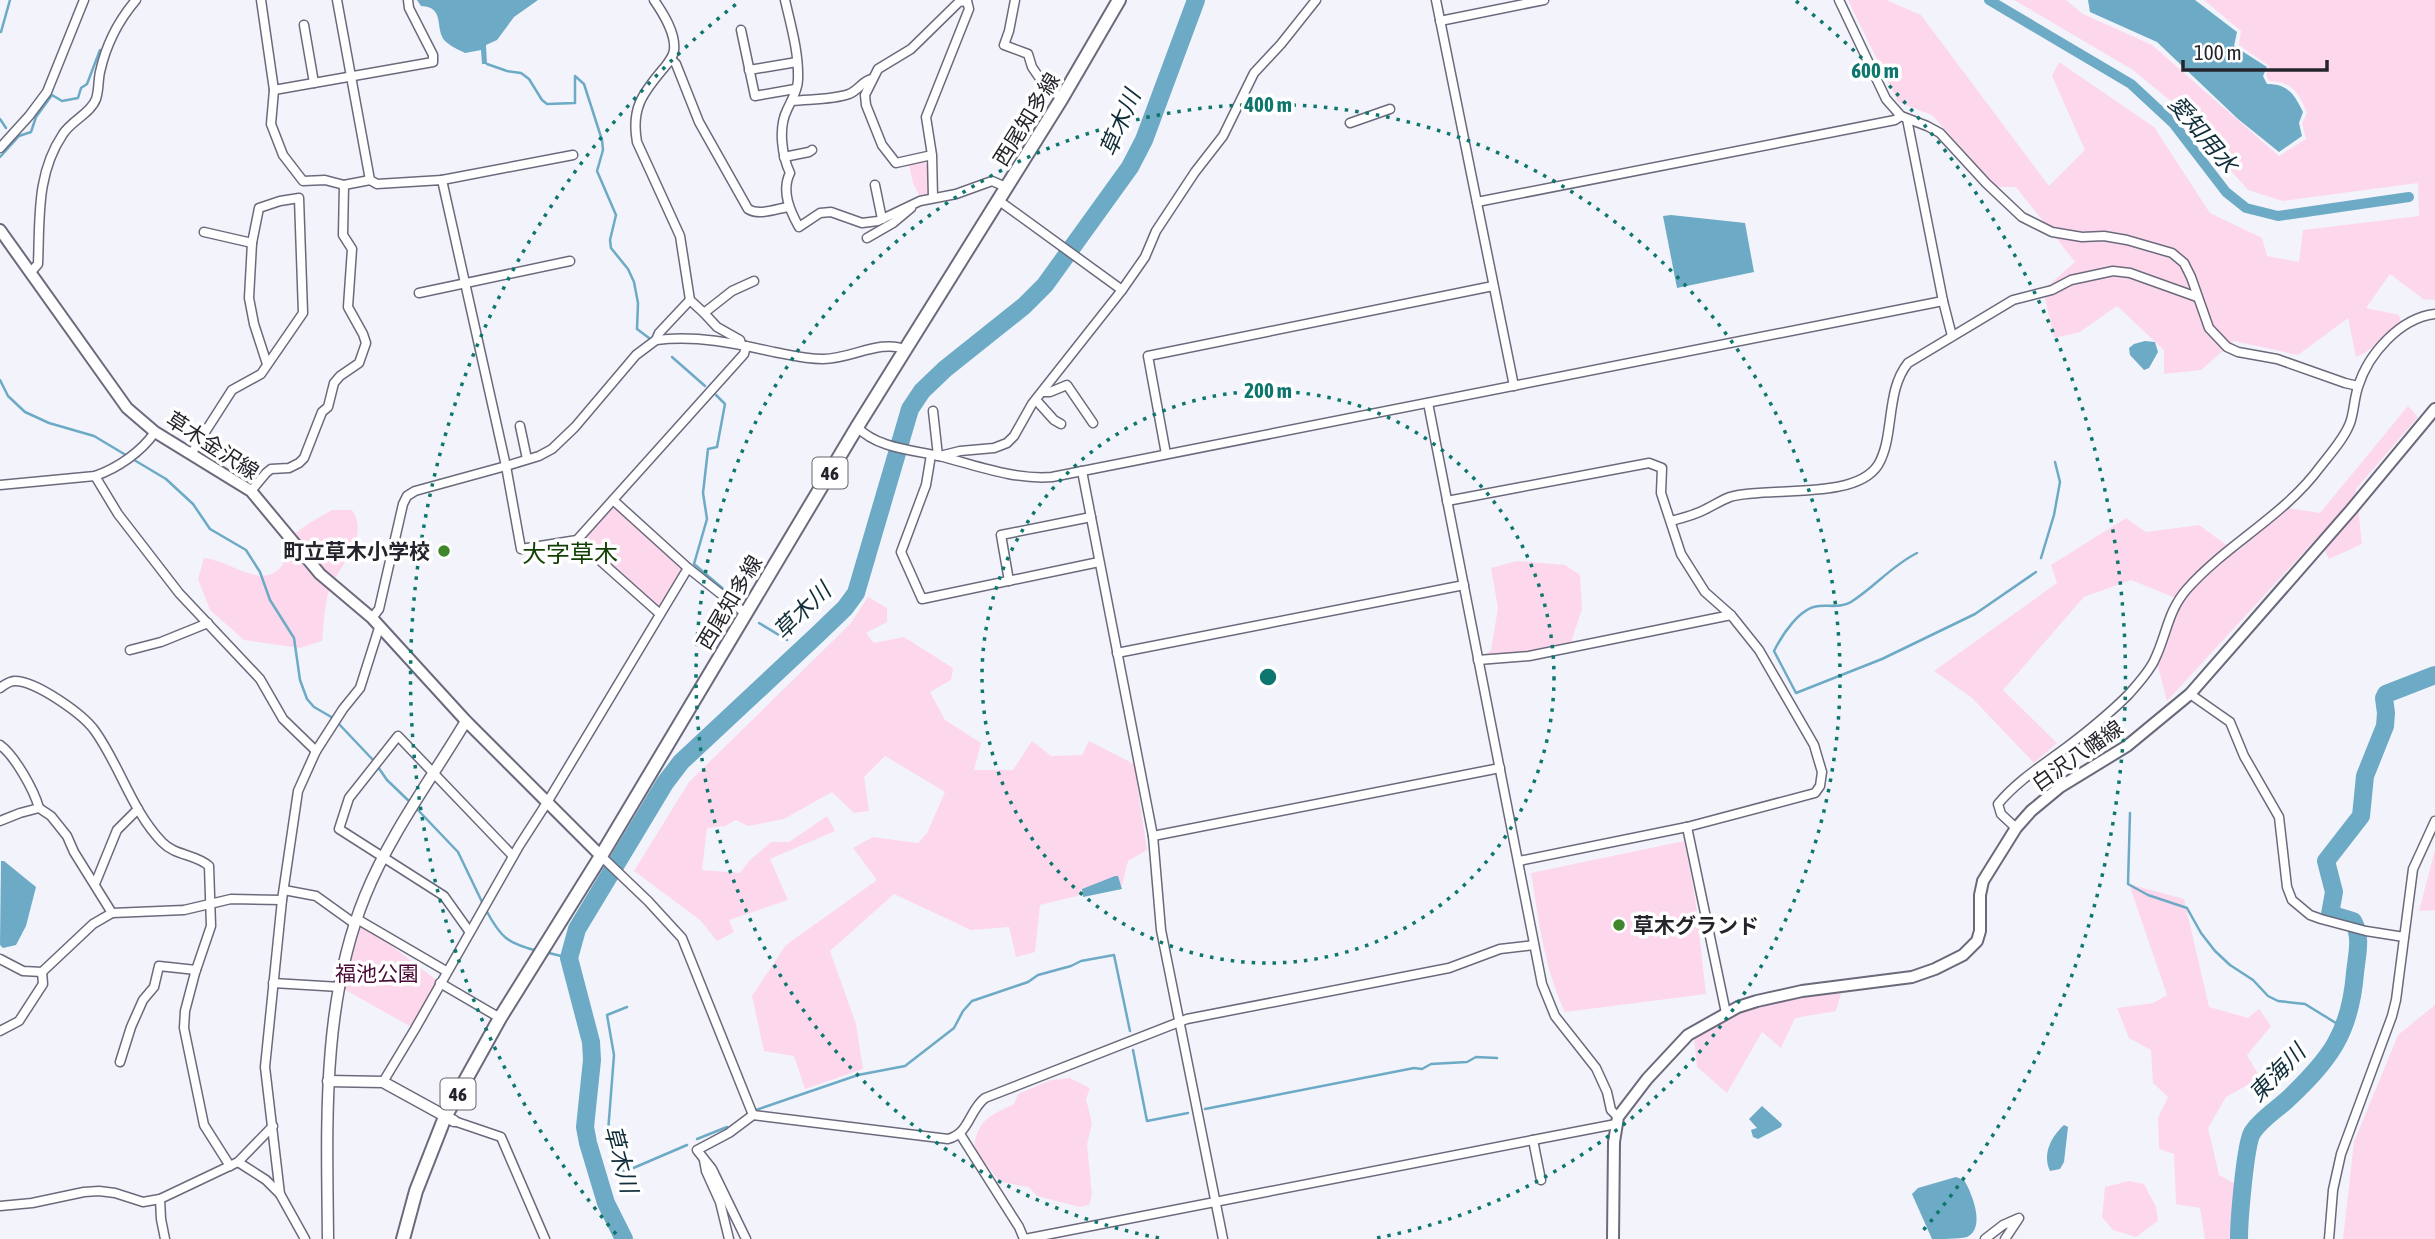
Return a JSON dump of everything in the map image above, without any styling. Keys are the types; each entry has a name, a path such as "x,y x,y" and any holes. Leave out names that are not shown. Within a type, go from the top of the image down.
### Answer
{"main road":[{"name":"西尾知多線","path":"403,1239 416,1191 500,1018 544,946 604,860 745,613 857,427 1062,98 1119,0"},
{"name":"草木金沢線","path":"0,230 128,408 155,432 251,491 320,573 376,623 466,721 604,860"},
{"name":"白沢八幡線","path":"1617,1120 1647,1079 1688,1035 1726,1013 1757,1001 1802,991 1912,977 1963,956 1977,941 1980,931 1980,895 1983,881 2016,828 2031,811 2060,787 2127,746 2190,694 2351,510 2435,409"},
{"path":"1613,1239 1617,1120"}],"street":[{"path":"0,148 47,92 84,0"},
{"path":"30,273 38,264 42,188 47,162 64,131 95,101 100,71 110,42 123,14 135,0"},
{"path":"261,0 274,90 271,124 283,155 303,181 325,180 344,185 370,180 377,184 442,180 573,155"},
{"path":"337,0 370,180"},
{"path":"274,90 433,62 433,55 409,8 408,0"},
{"path":"442,180 506,466 521,550 577,540 744,354 744,346 740,340 716,327 690,300 680,236 637,142 635,112 638,103 671,59 674,49 665,16 654,0"},
{"path":"785,0 797,62 798,83 784,117 784,156 790,173 786,180 788,206 799,227 820,213 831,212 862,223 882,219 920,201 956,194 992,181 1006,187"},
{"path":"1015,0 1004,45 1028,54 1032,67 1045,86 1062,98"},
{"path":"936,456 994,448 1007,443 1014,436 1036,400 1145,257 1156,231 1195,172 1223,136 1254,73 1316,0"},
{"path":"1436,0 1514,386"},
{"path":"1440,21 1544,0"},
{"path":"1839,0 1879,87 1904,118 1952,336"},
{"path":"932,155 896,163 882,145 866,105 865,95 877,69 911,50 958,2 967,1 969,9 926,117 932,155 933,198"},
{"path":"304,25 314,83"},
{"path":"741,30 755,96 795,89"},
{"path":"671,59 676,64 699,122 748,209 751,212 764,212 788,206"},
{"path":"749,70 797,62"},
{"path":"792,101 846,95 872,79"},
{"path":"1350,123 1390,109"},
{"path":"1477,202 1904,118 1927,125 1940,134 1986,183 2031,223 2064,235 2115,238 2172,253 2183,263 2191,277 2209,328 2227,347 2277,359 2358,386"},
{"path":"784,156 812,150"},
{"path":"251,491 271,469 289,468 304,458 322,412 328,407 334,383 340,376 355,368 365,351 363,334 348,307 352,248 343,235 344,185"},
{"path":"875,185 882,219"},
{"path":"191,454 232,390 261,374 303,313 299,198 258,208 252,243 249,298 267,364"},
{"path":"998,200 1122,290"},
{"path":"867,238 902,217 911,206"},
{"path":"204,232 252,243"},
{"path":"419,293 570,261"},
{"path":"1671,522 1730,498 1814,490 1859,481 1869,475 1882,457 1894,394 1903,369 1916,356 2012,300 2113,271 2130,273 2197,297"},
{"path":"704,313 732,291 754,281"},
{"path":"1166,454 1148,356 1493,286"},
{"path":"280,1194 264,1067 282,900 298,791 316,751 335,720 360,688 403,504 407,496 421,489 539,456 552,449 575,427 636,355 656,340 659,333 690,300"},
{"path":"857,427 865,435 885,443 1034,478 1082,471 1943,301"},
{"path":"2016,828 2001,814 1998,804 2007,792 2067,747 2128,694 2155,659 2169,616 2181,597 2199,576 2293,498 2319,469 2349,424 2358,386 2367,365 2381,347 2412,321 2423,315 2435,314"},
{"path":"656,340 691,337 818,360 840,359 882,346 896,346 907,350"},
{"path":"1042,392 1067,385 1093,423"},
{"path":"1036,400 1061,424"},
{"path":"960,1134 1025,1239 1533,1140 1617,1120 1596,1068 1555,1016 1542,984 1428,403"},
{"path":"933,411 936,456 901,552 922,599 1099,562"},
{"path":"520,426 527,458"},
{"path":"0,485 95,476 126,460 148,443 155,432"},
{"path":"1447,501 1650,463 1662,468 1661,493 1674,536 1687,566 1706,592 1731,615 1759,650 1814,745 1822,772 1820,786 1815,793 1687,827 1518,861"},
{"path":"1082,471 1153,836 1161,930 1223,1239"},
{"path":"95,476 118,514 179,593 260,679 283,719 316,751"},
{"path":"613,500 688,568 745,613"},
{"path":"1009,581 1001,535 1091,517"},
{"path":"577,540 660,614"},
{"path":"383,1082 513,856 688,568"},
{"path":"1117,653 1464,585"},
{"path":"1478,660 1530,656 1731,615"},
{"path":"130,650 161,642 208,623"},
{"path":"0,688 16,681 41,688 81,718 93,729 138,808 163,844 182,854 200,858 209,866 211,926 185,1011 184,1028 204,1125 234,1164 266,1180 280,1194 305,1239"},
{"path":"2190,694 2230,722 2244,756 2279,817 2287,887 2292,900 2310,915 2366,931 2404,937"},
{"path":"328,1239 328,1081 340,986 356,922 365,895 384,857 466,721"},
{"path":"469,931 444,896 339,829 349,798 398,736 513,856"},
{"path":"0,745 8,751 25,777 39,808 51,816 67,836 111,913"},
{"path":"1153,836 1500,768"},
{"path":"0,821 39,808"},
{"path":"95,884 117,830 138,808"},
{"path":"2329,1239 2333,1190 2341,1154 2392,1016 2398,992 2413,869 2435,821"},
{"path":"1687,827 1726,1013"},
{"path":"604,860 620,873 682,938 753,1115"},
{"path":"284,890 316,897 446,971"},
{"path":"0,959 23,971 42,972 93,924 111,913 184,910 231,899 282,900"},
{"path":"746,1239 712,1169 697,1150 729,1133 753,1115 941,1140 960,1134 985,1098 1180,1021 1449,968 1500,949 1534,945"},
{"path":"120,1062 143,1000 155,987 159,966 196,970"},
{"path":"0,1031 19,1021 43,984 42,972"},
{"path":"273,983 340,986"},
{"path":"440,983 500,1018"},
{"path":"328,1081 383,1082 450,1119 501,1137 545,1239"},
{"path":"0,1206 99,1191 142,1202 160,1199 234,1164 273,1126"},
{"path":"1533,1140 1541,1180"},
{"path":"704,1160 720,1202 729,1239"},
{"path":"160,1199 160,1219 165,1239"},
{"path":"1985,1239 2003,1224 2019,1218 2005,1239"}],"green space":[{"path":"1848,0 1886,0 1921,15 2049,186 2085,150 2052,76 2059,62 2154,127 2210,213 2262,238 2267,256 2299,262 2303,230 2419,216 2418,183 2283,201 2248,190 2168,99 2133,70 2014,0 2066,0 2083,14 2152,45 2279,156 2306,139 2302,123 2307,113 2304,106 2298,94 2289,86 2269,81 2266,75 2269,66 2239,45 2241,31 2204,0 2435,0 2435,300 2423,299 2390,274 2366,308 2399,315 2401,323 2365,353 2356,357 2348,318 2298,355 2234,341 2201,370 2164,374 2164,350 2117,306 2080,332 2054,338 2043,290 2075,262 2016,187 1996,187 1932,115 1898,102"},
{"path":"923,161 927,165 928,195 920,197 909,165"},
{"path":"2408,406 2418,417 2356,489 2362,544 2329,559 2318,537 2167,701 2157,663 2183,601 2131,580 2084,597 2003,690 2057,743 2034,763 1972,698 1934,671 2057,583 2051,565 2126,518 2146,532 2199,525 2236,552 2288,508 2320,513"},
{"path":"609,509 615,509 680,566 681,570 658,608 581,541"},
{"path":"332,510 352,510 358,531 351,552 329,591 322,641 300,648 244,640 210,610 198,579 204,558 261,576 272,574 282,566 285,547 294,535"},
{"path":"1517,561 1565,565 1580,575 1582,609 1570,645 1531,653 1490,657 1486,654 1491,650 1498,608 1491,568"},
{"path":"868,597 887,608 887,622 866,633 874,643 904,637 953,668 951,680 930,692 945,720 981,743 974,770 1013,770 1032,741 1051,756 1082,755 1089,741 1134,764 1147,850 1128,861 1122,885 1040,905 1035,952 1016,957 1009,927 971,930 894,894 830,951 856,1024 863,1069 805,1089 794,1056 764,1051 752,996 786,945 877,880 853,848 873,837 918,843 927,833 945,792 885,756 864,777 869,811 854,813 832,792 784,819 748,826 736,820 725,826 707,828 702,870 740,873 749,861 771,842 789,842 827,816 835,831 770,859 788,900 729,920 734,932 717,941 700,920 634,871 689,782 851,623"},
{"name":"草木グランド","path":"1684,841 1695,896 1706,994 1565,1012 1547,961 1531,873"},
{"path":"2435,850 2435,910 2419,911"},
{"path":"2129,884 2184,899 2209,1007 2248,1018 2259,1009 2271,1026 2247,1055 2260,1078 2226,1097 2208,1128 2219,1175 2234,1183 2235,1239 2205,1239 2200,1208 2176,1204 2174,1154 2159,1149 2158,1118 2168,1097 2153,1083 2151,1050 2129,1038 2117,1008 2153,1003 2167,995"},
{"name":"福池公園","path":"357,919 440,983 415,1029 340,987"},
{"path":"1842,990 1836,1011 1795,1018 1781,1048 1762,1032 1727,1093 1697,1067 1694,1036 1739,1011 1800,996"},
{"path":"2435,1005 2435,1239 2343,1239 2354,1142 2398,1035"},
{"path":"1070,1078 1090,1088 1086,1099 1092,1123 1087,1145 1092,1195 1089,1205 1080,1207 1037,1196 1029,1187 1000,1182 974,1149 981,1125 991,1116 1014,1104 1018,1094 1051,1080"},
{"path":"2129,1181 2144,1184 2156,1207 2158,1221 2136,1237 2113,1230 2102,1217 2105,1187"}],"water":[{"path":"417,0 538,0 514,17 497,40 486,45 487,64 482,64 481,50 465,53 445,41 437,14 429,7 421,6"},
{"path":"2088,0 2195,0 2237,32 2234,46 2267,67 2263,76 2267,84 2285,88 2293,95 2303,112 2299,123 2302,136 2279,152 2238,119 2157,42 2090,12"},
{"path":"1663,216 1745,223 1754,272 1677,288"},
{"path":"2145,341 2155,342 2158,352 2149,368 2144,370 2130,355 2129,348"},
{"path":"1,861 36,887 26,926 16,945 3,948 0,945"},
{"path":"1118,876 1122,889 1083,897 1082,889"},
{"path":"1762,1106 1782,1124 1758,1139 1753,1137 1751,1130 1757,1128 1749,1119"},
{"path":"2064,1125 2068,1127 2064,1162 2060,1169 2050,1171 2047,1152 2055,1135"},
{"path":"1956,1177 1964,1180 1971,1193 1976,1210 1976,1226 1967,1237 1932,1239 1912,1194 1918,1188"}],"waterway":[{"path":"1,32 10,0"},
{"name":"草木川","path":"624,1239 606,1203 585,1127 592,1060 591,1042 569,958 577,929 665,783 681,762 845,608 856,593 910,409 922,391 945,369 1024,306 1045,285 1130,167 1144,140 1196,0"},
{"name":"愛知用水","path":"1989,0 2131,84 2173,123 2226,192 2246,208 2278,216 2409,197"},
{"path":"0,157 19,136 31,132 36,117 52,95 62,101 78,98 81,88 87,84 100,50"},
{"path":"487,64 521,73 529,79 547,104 575,103 575,76 584,84 602,140 603,150 597,171 616,215 610,240 611,248 628,269 634,282 638,303 637,329 649,338"},
{"path":"0,119 6,128"},
{"path":"672,357 705,386"},
{"path":"0,380 8,396 25,412 49,423 94,436 166,479 193,504 210,529 246,550 260,572 270,600 294,638 300,680 307,699 314,707 333,718"},
{"path":"716,395 725,404 717,447 708,449 703,493 707,519 694,564 735,599"},
{"path":"2041,558 2054,515 2060,482 2055,462"},
{"path":"1917,553 1851,602 1840,606 1812,608 1792,623 1774,651 1796,693 1882,659 1975,614 2036,572"},
{"path":"759,623 787,640"},
{"name":"東海川","path":"2239,1239 2245,1168 2252,1133 2326,1058 2343,1029 2348,1013 2358,939 2353,921 2330,914 2334,892 2326,861 2361,816 2365,776 2385,726 2386,694 2435,675"},
{"path":"338,723 374,761"},
{"path":"378,767 387,780 411,803"},
{"path":"416,808 458,852 483,904"},
{"path":"2130,813 2128,884 2148,895 2187,908 2215,951 2253,980 2268,996 2278,1001 2305,1004 2344,1028"},
{"path":"486,910 506,938 538,951"},
{"path":"545,952 569,958"},
{"path":"756,1110 858,1075 905,1066 954,1028 972,1001 1081,961 1114,955 1130,1031"},
{"path":"627,1007 607,1015 614,1055 608,1132 612,1149 624,1172 687,1145"},
{"path":"1133,1050 1147,1121 1188,1113"},
{"path":"1205,1109 1414,1068 1422,1069 1431,1064 1467,1062 1476,1057 1497,1058"},
{"path":"697,1139 727,1127"}],"place":[{"name":"町立草木小学校","path":"444,551"},
{"name":"草木グランド","path":"1619,925"}],"district":[{"name":"大字草木","path":"570,553"}]}
